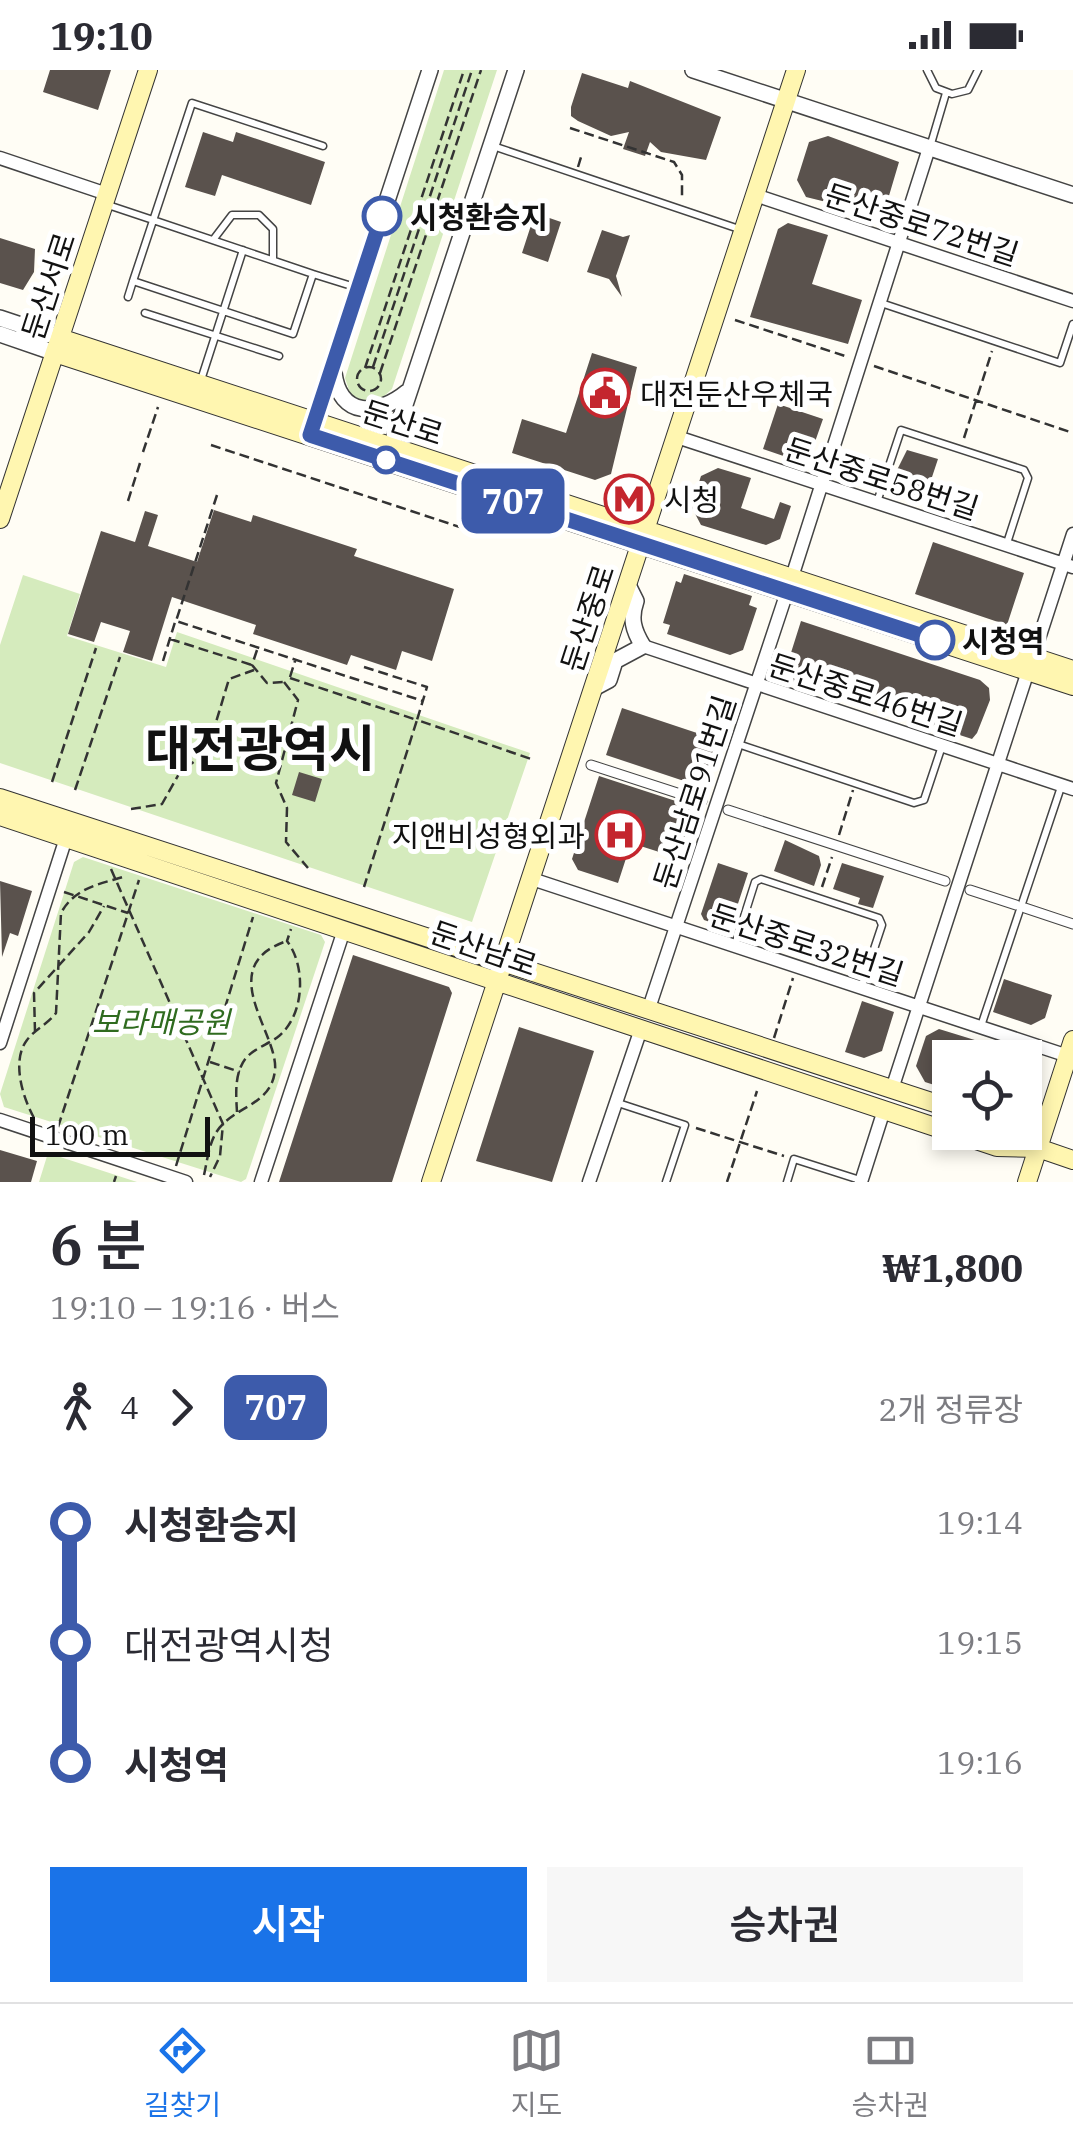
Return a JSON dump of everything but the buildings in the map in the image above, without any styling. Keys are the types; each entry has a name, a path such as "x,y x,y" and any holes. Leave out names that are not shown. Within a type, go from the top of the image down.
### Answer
{"main road":[{"name":"둔산서로","path":"0,519 6,482 57,345 148,70"},
{"name":"둔산중로","path":"431,1182 796,70"},
{"name":"둔산로","path":"57,345 200,384 313,428 391,447 642,536"},
{"name":"둔산로","path":"57,345 1030,664 1073,686"},
{"name":"둔산로","path":"1030,664 1073,670"},
{"name":"둔산남로","path":"0,798 932,1102"},
{"name":"둔산남로","path":"0,816 932,1126"},
{"path":"1042,1136 1070,1048"},
{"name":"둔산남로","path":"1042,1149 1073,1160"},
{"path":"1027,1182 1037,1150"}],"street":[{"path":"313,428 430,70"},
{"path":"391,447 516,70"},
{"path":"693,70 1073,195"},
{"name":"둔산남로91번길","path":"648,1008 930,148"},
{"path":"0,158 106,199"},
{"name":"둔산중로72번길","path":"755,195 1073,301"},
{"name":"둔산로","path":"0,318 57,345"},
{"name":"둔산로","path":"0,334 57,345"},
{"path":"333,366 342,398 359,410 384,409 410,389"},
{"name":"둔산중로58번길","path":"674,436 1068,565"},
{"path":"892,1089 1030,664 1068,565 1073,534"},
{"path":"594,688 609,680 615,661 643,646 631,615 636,600 627,583"},
{"name":"둔산중로46번길","path":"643,646 1067,787"},
{"path":"591,764 702,801"},
{"path":"728,810 945,882"},
{"path":"0,1043 66,838"},
{"name":"둔산중로32번길","path":"532,879 981,1027 1070,1048"},
{"path":"970,890 1073,924"},
{"path":"261,1182 344,930"},
{"path":"589,1182 641,1030"},
{"path":"863,1181 884,1110"},
{"path":"0,1120 186,1182"}],"lane":[{"path":"927,70 936,88 946,93 968,90 978,72"},
{"path":"930,148 946,93"},
{"path":"128,297 192,103 324,146"},
{"path":"491,146 743,230"},
{"path":"106,199 153,220 358,288"},
{"path":"213,240 232,215 259,215 274,229 273,260"},
{"path":"200,384 243,250"},
{"path":"133,281 293,334 313,274"},
{"path":"880,303 1060,363 1073,324"},
{"path":"144,313 279,356"},
{"path":"877,503 901,430 1024,470 1028,478 1006,545"},
{"path":"737,744 914,803 924,800 942,745"},
{"path":"981,1027 1067,787"},
{"path":"734,946 755,882 761,879 879,918 882,925 861,988"},
{"path":"615,1102 685,1124 666,1182"},
{"path":"787,1182 794,1159 863,1181"}],"path":[{"path":"464,70 365,368 356,380 365,391 380,386 380,374 481,70"},
{"path":"373,368 472,70"},
{"path":"570,128 674,162 682,175 679,201"},
{"path":"681,195 687,201"},
{"path":"736,320 1073,433"},
{"path":"961,450 995,342"},
{"path":"365,368 380,374"},
{"path":"144,452 158,407"},
{"path":"211,445 481,534 487,517"},
{"path":"128,501 140,463"},
{"path":"163,662 216,496"},
{"path":"176,621 423,701"},
{"path":"170,639 253,667 266,683 290,678 296,660"},
{"path":"52,782 96,648"},
{"path":"131,809 162,804 180,772 207,752 229,679 253,667 258,648"},
{"path":"76,790 120,657"},
{"path":"364,667 427,688 364,888"},
{"path":"290,678 534,760"},
{"path":"284,682 298,704 276,783 287,808 286,842 308,868"},
{"path":"108,863 223,1124 220,1156 210,1177"},
{"path":"35,1120 24,1100 20,1064 25,1042 56,1013 58,925 68,901 139,873 58,1127"},
{"path":"63,892 129,912"},
{"path":"35,1032 32,993 89,932 104,906"},
{"path":"176,1166 254,910"},
{"path":"237,1114 240,1072 247,1057 286,1028 298,998 299,966 287,942 293,923"},
{"path":"204,1175 211,1144 223,1124 265,1096 271,1086 275,1062 254,1012 253,978 269,950 287,942"},
{"path":"774,1038 794,977"},
{"path":"208,1061 240,1072"},
{"path":"727,1182 756,1091"},
{"path":"685,1124 794,1159"},
{"path":"114,1182 116,1176"}],"green space":[{"path":"444,70 497,70 392,389 374,405 352,399 345,378"},
{"path":"23,575 80,594 67,636 166,667 177,632 530,753 472,922 0,763 0,645"},
{"name":"보라매공원","path":"83,857 321,935 325,942 246,1179 241,1182 4,1107 0,1094 74,862"},
{"path":"48,1153 137,1182 39,1182"}],"bus line":[{"name":"707","path":"382,216 310,435 935,640"}],"place":[{"name":"시청환승지","path":"382,216"},
{"name":"대전둔산우체국","path":"605,393"},
{"name":"시청","path":"629,499"},
{"name":"시청역","path":"935,640"},
{"name":"지앤비성형외과","path":"620,835"}],"district":[{"name":"대전광역시","path":"260,748"}]}
